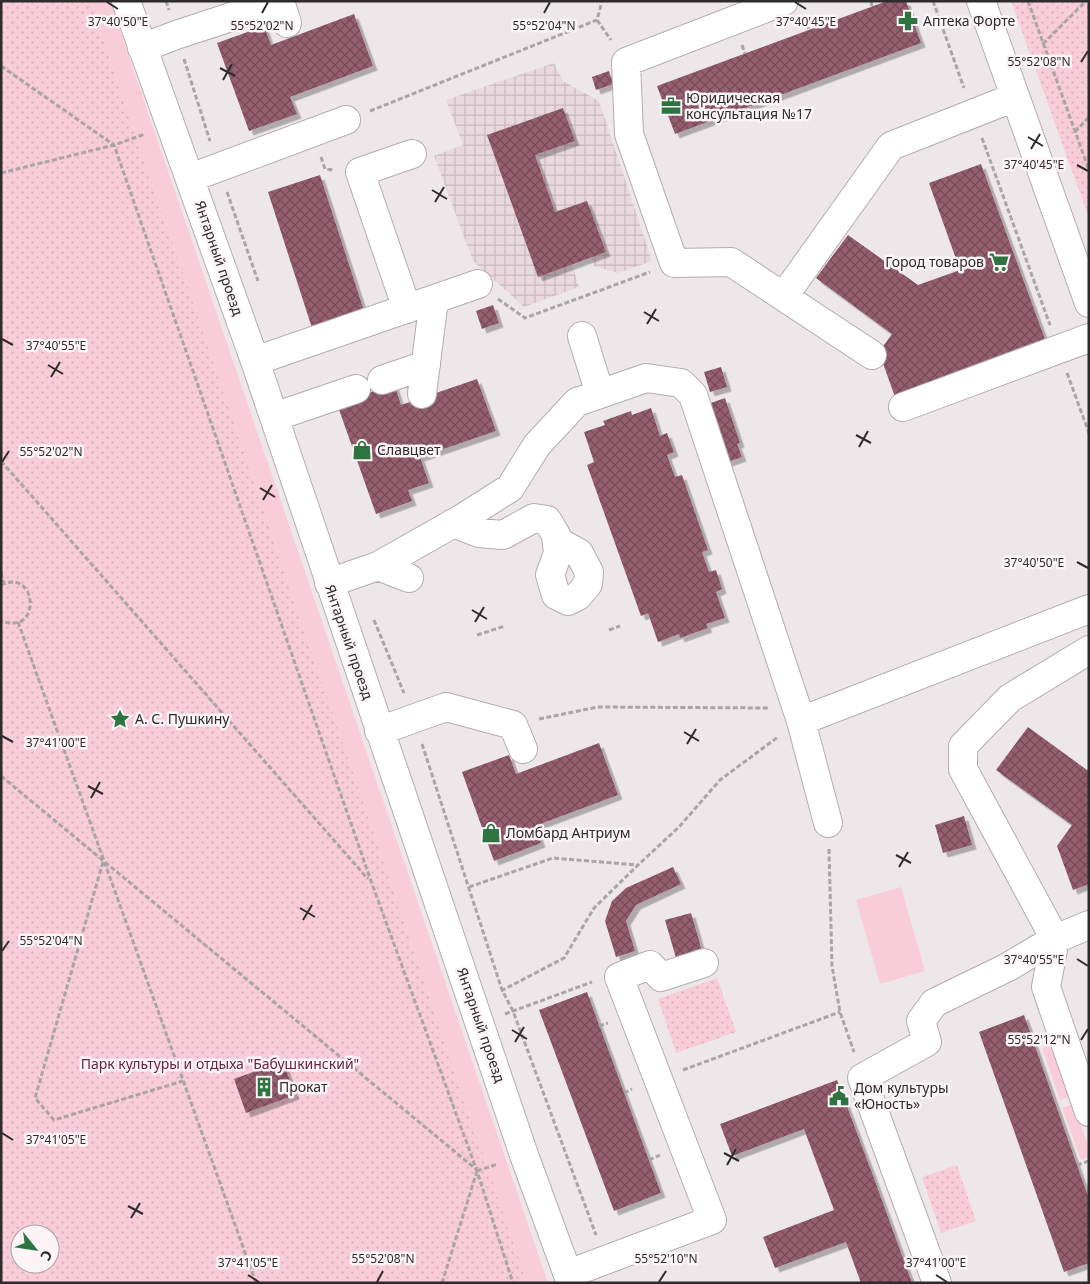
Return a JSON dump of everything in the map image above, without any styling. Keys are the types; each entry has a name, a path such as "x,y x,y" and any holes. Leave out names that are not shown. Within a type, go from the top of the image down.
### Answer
{"street":[{"name":"Янтарный проезд","path":"126,1 255,361 379,731 478,1014 524,1155 569,1278"},
{"path":"142,48 280,1 287,23"},
{"path":"784,1 626,62 629,134 674,263 731,262 872,355"},
{"path":"981,1 1089,303"},
{"path":"784,296 891,146 1015,97"},
{"path":"190,178 346,120"},
{"path":"407,308 360,172 412,154"},
{"path":"255,361 478,284"},
{"path":"422,394 434,299"},
{"path":"582,336 600,394"},
{"path":"903,407 1089,338"},
{"path":"382,380 426,365"},
{"path":"329,583 378,566 510,488 537,445 577,402 646,378 681,383 693,396 799,714 828,823"},
{"path":"274,418 356,389"},
{"path":"453,523 479,533 503,535 534,518 547,520 556,535 557,541"},
{"path":"378,566 408,578"},
{"path":"799,714 1089,609"},
{"path":"1089,650 1010,698 963,746 963,769 1055,939 1046,987 1089,1112"},
{"path":"379,731 446,706 518,737"},
{"path":"936,1283 862,1078 927,1042 921,1022 934,1003 1008,967 1055,939 1089,925"},
{"path":"569,1278 605,1260 712,1220 619,977 650,966 661,978 704,963"}],"path":[{"path":"166,1 219,168 260,287"},
{"path":"346,120 597,20 602,1"},
{"path":"870,1 872,7"},
{"path":"933,1 1089,433"},
{"path":"1028,1 1089,170"},
{"path":"1043,44 1086,1"},
{"path":"1,66 114,145 370,881 477,1171 513,1283"},
{"path":"1075,132 1089,117"},
{"path":"1,173 114,145 172,125"},
{"path":"313,133 325,169 360,172"},
{"path":"478,284 525,318 674,263"},
{"path":"1,461 370,881"},
{"path":"1,574 3,584 12,582 20,584 26,589 30,596 31,604 25,618 18,622 1,621"},
{"path":"373,619 414,718 502,990 513,1011 605,1260"},
{"path":"18,622 256,1283"},
{"path":"477,635 505,626"},
{"path":"609,630 620,626"},
{"path":"518,737 598,707 799,714"},
{"path":"478,1014 502,990 564,958 594,908 679,828 720,780 799,714"},
{"path":"1,776 477,1171"},
{"path":"828,823 832,966 840,1012 862,1078"},
{"path":"469,888 553,858 638,865"},
{"path":"103,861 35,1098 54,1120 183,1081"},
{"path":"478,1014 513,1011 592,982 595,990"},
{"path":"658,1080 840,1012"},
{"path":"604,1014 610,1031"},
{"path":"629,1081 635,1098"},
{"path":"654,1148 657,1156"},
{"path":"1077,1166 1089,1161"},
{"path":"442,1283 477,1171"}],"shaded area":[{"path":"554,63 563,81 599,101 652,261 618,273 594,266 591,257 572,264 579,287 524,307 473,261 434,156 463,145 446,100"}],"green space":[{"name":"Парк культуры и отдыха \"Бабушкинский\"","path":"1,1 90,1 527,1283 1,1283"},
{"path":"90,1 110,1 548,1283 527,1283"},
{"path":"1011,1 1089,1 1089,218"},
{"path":"901,887 925,971 880,984 856,900"},
{"path":"717,978 736,1032 676,1053 658,999"},
{"path":"1053,1044 1071,1096 1060,1100 1042,1048"},
{"path":"1073,1104 1089,1148 1089,1157 1081,1160 1062,1108"},
{"path":"957,1165 976,1221 941,1233 922,1177"}],"building":[{"path":"887,1 906,1 921,43 675,134 657,86"},
{"path":"354,14 373,66 290,97 297,114 249,131 217,43 264,26 271,45"},
{"path":"609,71 613,84 596,90 592,77"},
{"path":"563,108 575,141 535,155 555,212 587,201 606,252 538,277 487,135"},
{"path":"981,164 1046,342 895,397 879,352 892,334 816,278 848,235 918,285 960,270 929,183"},
{"path":"320,175 365,314 313,331 268,192"},
{"path":"493,305 499,323 482,329 476,311"},
{"path":"721,367 727,387 710,392 704,372"},
{"path":"477,379 496,431 420,457 429,483 408,490 412,501 376,514 337,404 394,384 401,405"},
{"path":"725,398 740,443 737,444 742,457 728,462 705,405"},
{"path":"651,408 660,436 667,433 674,452 667,455 675,477 682,475 708,550 702,552 709,572 716,570 722,589 716,592 725,618 706,624 708,628 680,638 679,634 658,642 648,613 641,616 587,465 594,462 584,432 605,425 603,421 631,411 632,415"},
{"path":"1028,727 1087,770 1089,769 1089,884 1073,890 1057,846 1072,825 996,770"},
{"path":"599,743 618,795 535,826 541,843 494,861 462,772 509,755 516,774"},
{"path":"964,816 972,845 943,853 935,825"},
{"path":"673,867 681,884 636,905 626,921 635,951 616,957 605,921 612,901 626,888"},
{"path":"691,913 702,951 676,958 665,920"},
{"path":"587,992 661,1193 614,1211 539,1010"},
{"path":"1024,1015 1089,1199 1089,1263 1064,1272 979,1032"},
{"name":"Прокат","path":"283,1061 295,1095 246,1113 234,1079"},
{"path":"837,1080 912,1283 861,1283 846,1242 775,1268 763,1237 834,1210 804,1129 732,1156 720,1124"}],"place":[{"name":"Аптека Форте","path":"908,21"},
{"name":"Юридическая консультация №17","path":"671,106"},
{"name":"Город товаров","path":"999,262"},
{"name":"Славцвет","path":"362,450"},
{"name":"А. С. Пушкину","path":"120,719"},
{"name":"Ломбард Антриум","path":"491,833"},
{"name":"Прокат","path":"264,1087"},
{"name":"Дом культуры «Юность»","path":"839,1096"}]}
